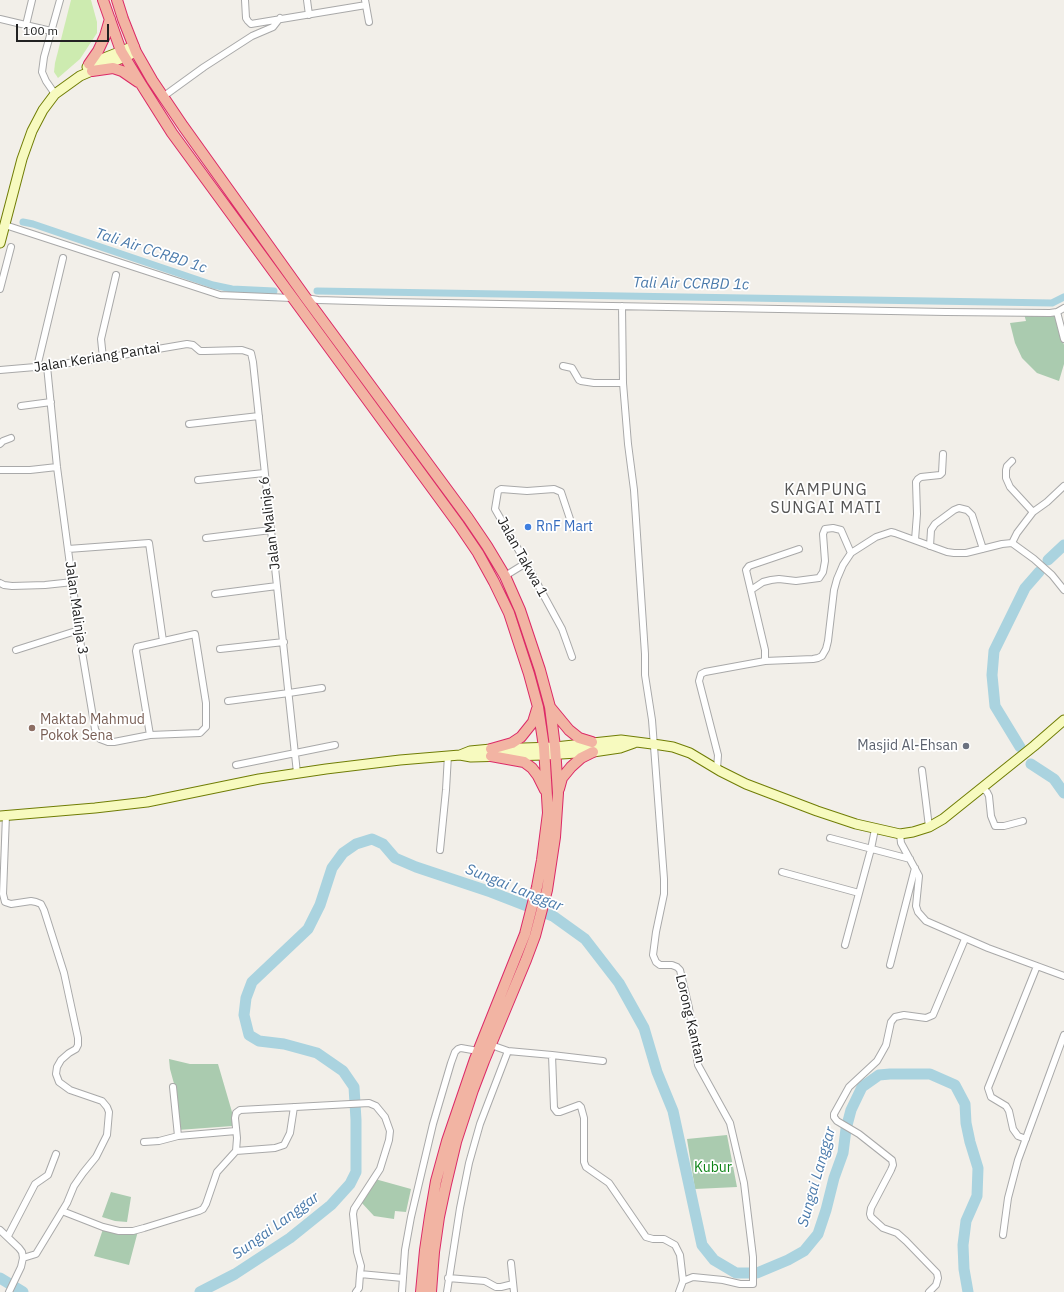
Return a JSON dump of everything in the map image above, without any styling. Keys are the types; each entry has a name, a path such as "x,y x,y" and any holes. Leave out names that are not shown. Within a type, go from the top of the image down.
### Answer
{"highway":[{"path":"103,0 123,54 172,133 478,553 509,613 529,674 538,707 544,751 553,794"},
{"path":"117,0 135,49 152,80 306,298 487,546 505,576 520,610 550,706 556,751 553,794 555,838 547,890 534,920 524,934 478,1051 447,1141 436,1181 427,1236 421,1292"},
{"path":"110,19 105,36 91,67 113,68 122,71 141,84"},
{"path":"430,1292 434,1252 446,1184 456,1142 470,1098 526,960 534,920 537,887 546,836 548,813 553,794 562,778 592,747 568,730 550,706"},
{"path":"491,752 522,737 533,722 538,707"},
{"path":"491,752 524,762 532,768 553,794"}],"main road":[{"path":"0,243 5,224 4,213 32,132 43,110 55,94 91,67 135,49"},
{"path":"3,816 147,802 259,779 297,773 392,761 460,755 470,751 556,751 592,747 620,740 673,747 690,753 746,784 817,811 875,829 900,834 929,827 943,819 1064,720"}],"street":[{"path":"26,25 32,0"},
{"path":"55,94 42,72 44,57 60,0"},
{"path":"245,0 246,18 251,24 280,18 309,15 365,3 369,22"},
{"path":"307,0 309,15"},
{"path":"164,96 204,67 247,39 273,27 280,18"},
{"path":"0,19 51,32"},
{"path":"5,224 220,295 292,298"},
{"path":"0,289 11,247"},
{"path":"37,367 63,258"},
{"path":"0,259 7,260"},
{"path":"103,358 101,339 116,275"},
{"path":"306,298 318,300 930,312 1040,313 1057,312 1064,308"},
{"path":"622,306 623,383 638,540 645,675 654,744"},
{"path":"1057,312 1064,339"},
{"name":"Jalan Keriang Pantai","path":"0,370 47,366 180,345 193,345"},
{"name":"Jalan Malinja 6","path":"193,345 200,351 242,350 251,353 284,642 297,773"},
{"name":"Jalan Malinja 3","path":"47,366 57,467 79,630 96,729 100,739 108,742 114,742 150,735 200,733 206,727 206,703 195,634 163,641"},
{"path":"563,366 572,368 581,381 594,383 623,383"},
{"path":"21,406 51,402"},
{"path":"190,424 259,416"},
{"path":"0,444 11,438"},
{"path":"915,540 917,514 916,482 921,477 940,475 942,473 943,454"},
{"path":"1012,461 1006,470 1006,478 1010,487 1033,512"},
{"path":"0,470 30,470 57,467"},
{"path":"198,480 264,473"},
{"path":"1012,543 1017,533 1033,512 1064,486"},
{"name":"Jalan Takwa 1","path":"572,657 562,629 495,509 498,491 501,489 527,491 554,489 561,492 573,528"},
{"path":"930,546 931,530 935,524 954,510 960,508 967,510 972,515 983,549"},
{"path":"751,590 763,582 771,580 779,579 796,581 819,578 823,572 823,534 825,529 833,528 841,530 851,554"},
{"path":"206,538 271,530"},
{"path":"717,769 718,756 700,686 700,677 704,672 765,661 818,658 824,653 828,641 834,590 843,565 851,554 876,537 886,533 895,533 954,553 966,553 1012,543 1034,558 1052,575 1064,590"},
{"path":"68,549 149,543 163,641 137,647 136,651 150,735"},
{"path":"765,661 765,650 746,573 747,568 799,550"},
{"path":"505,576 526,563"},
{"path":"0,583 4,585 18,586 73,582"},
{"path":"214,594 277,586"},
{"path":"16,650 79,630"},
{"path":"220,649 284,642"},
{"path":"228,701 289,694 322,688"},
{"name":"Lorong Kantan","path":"654,744 664,894 653,954 656,962 660,965 672,965 680,970 689,1008 698,1065 730,1123 744,1184 753,1257 753,1284 740,1284 723,1280 692,1277 683,1281"},
{"path":"236,765 335,746"},
{"path":"440,850 448,755"},
{"path":"922,770 929,827"},
{"path":"982,788 989,796 991,816 995,826 1004,826 1023,820"},
{"path":"3,816 3,894 5,902 11,904 30,901 41,904 64,973 78,1038 76,1050 69,1053 61,1060 57,1067 56,1074 59,1082 70,1090 102,1101 109,1112 107,1135 96,1157 74,1186 67,1203 36,1254 24,1258"},
{"path":"845,945 875,829"},
{"path":"900,834 901,843 920,876 916,906 918,912 926,921 965,939 1064,976"},
{"path":"830,838 910,859"},
{"path":"890,965 915,868"},
{"path":"782,872 859,893"},
{"path":"929,1292 936,1285 938,1278 937,1273 897,1233 883,1228 871,1217 871,1208 891,1170 892,1162 890,1158 859,1134 837,1121 834,1114 849,1087 877,1061 886,1045 891,1022 895,1017 904,1015 926,1018 933,1015 965,939"},
{"path":"1026,1139 1018,1136 1013,1129 1009,1111 1006,1106 991,1097 988,1088 1038,966"},
{"path":"1003,1235 1008,1198 1018,1160 1064,1035"},
{"path":"491,1045 508,1051 603,1061"},
{"path":"402,1292 405,1250 420,1174 451,1063 455,1052 458,1049 461,1048 478,1051"},
{"path":"447,1292 460,1208 469,1164 480,1124 508,1051"},
{"path":"552,1055 554,1108 557,1112 560,1112 579,1105 581,1107 584,1118 584,1162 586,1167 609,1183 646,1237 653,1239 664,1239 675,1245 680,1255 683,1281 679,1292"},
{"path":"172,1087 178,1136"},
{"path":"62,1211 103,1227 119,1231 133,1231 199,1211 203,1209 206,1204 217,1172 236,1151 235,1118 236,1113 240,1110 369,1103 376,1106 385,1117 390,1132 380,1169 354,1209 357,1252 361,1266 359,1288 356,1292"},
{"path":"236,1151 275,1148 284,1145 290,1134 294,1107"},
{"path":"144,1142 159,1141 178,1136 236,1131"},
{"path":"8,1236 35,1184 48,1175 56,1154"},
{"path":"0,1230 19,1248 24,1258 9,1292"},
{"path":"511,1263 514,1292"},
{"path":"360,1274 403,1278"},
{"path":"448,1278 485,1281 496,1289 513,1284"}],"green space":[{"path":"71,0 91,0 97,22 97,33 80,59 58,78 54,72 55,63"},
{"path":"1024,314 1055,314 1064,345 1064,364 1059,381 1037,373 1022,358 1015,343 1010,323 1026,321"},
{"path":"169,1059 190,1064 218,1064 232,1112 232,1126 178,1130 176,1091"},
{"name":"Kubur","path":"727,1135 737,1187 695,1189 687,1139"},
{"path":"375,1179 411,1189 406,1212 395,1211 394,1219 374,1216 360,1201"},
{"path":"111,1192 131,1197 127,1222 115,1221 102,1217"},
{"path":"104,1226 138,1231 129,1265 94,1256"}],"waterway":[{"name":"Tali Air CCRBD 1c","path":"23,222 33,224 213,285 232,289 274,291"},
{"name":"Tali Air CCRBD 1c","path":"317,291 1052,303 1064,297"},
{"path":"1048,560 1064,545"},
{"path":"1020,747 995,706 992,675 994,651 1025,588 1039,572"},
{"path":"1031,764 1054,779 1064,793"},
{"name":"Sungai Langgar","path":"200,1292 235,1274 290,1238 331,1205 350,1184 356,1172 356,1120 354,1087 343,1071 317,1053 284,1044 259,1041 249,1035 244,1015 246,998 252,982 308,929 320,905 332,868 343,853 356,844 372,839 383,844 395,858 416,867 491,892 553,916 585,939 619,983 644,1028 657,1072 673,1111 702,1245 714,1260 736,1273 757,1273 788,1260 804,1251 818,1234 834,1178 843,1153 846,1129 851,1110 862,1087 879,1075 890,1074 930,1074 955,1085 965,1104 966,1123 978,1168 977,1196 966,1221 963,1245 964,1269 968,1292"},
{"name":"Sungai Langgar","path":"0,1278 23,1292"}],"place":[{"name":"RnF Mart","path":"528,527"},
{"name":"Maktab Mahmud Pokok Sena","path":"32,728"},
{"name":"Masjid Al-Ehsan","path":"966,746"}],"district":[{"name":"KAMPUNG SUNGAI MATI","path":"826,499"}]}
